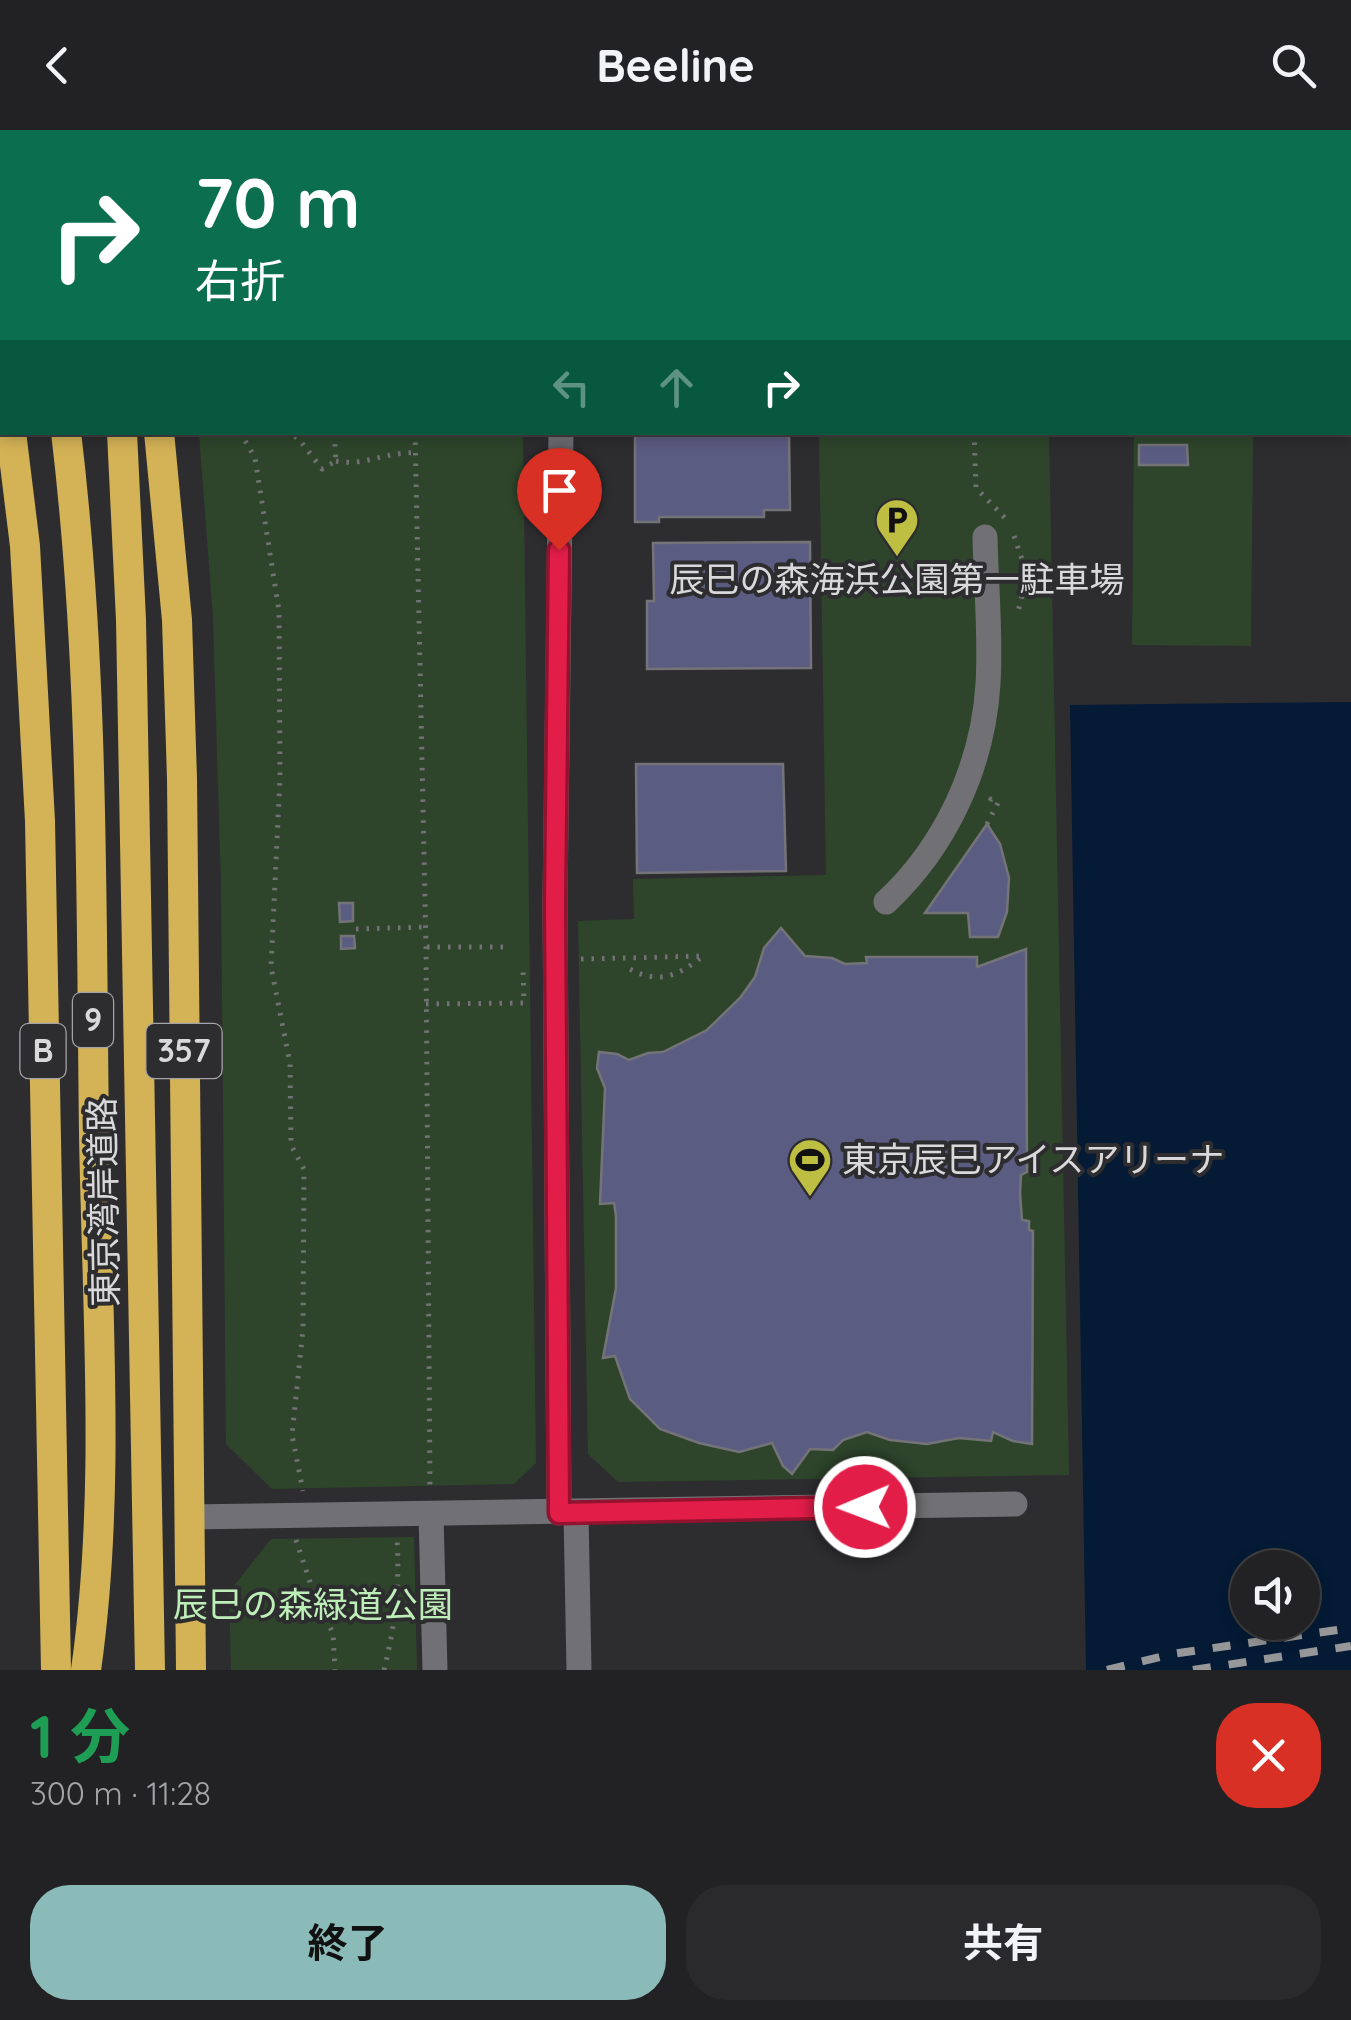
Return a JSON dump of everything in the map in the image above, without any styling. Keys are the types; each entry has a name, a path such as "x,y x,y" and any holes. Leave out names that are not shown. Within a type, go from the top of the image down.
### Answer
{"highway":[{"name":"B","path":"12,435 25,546 40,821 56,1670"},
{"name":"9","path":"66,435 87,671 100,1470 95,1608 86,1670"},
{"name":"東京湾岸道路","path":"122,435 131,620 150,1670"},
{"name":"357","path":"159,435 177,620 182,780 191,1670"}],"street":[{"path":"561,435 555,903 568,1513 579,1670"},
{"path":"886,902 933,850 978,752 988,684 984,537"},
{"path":"188,1517 1015,1504"},
{"path":"431,1514 435,1670"}],"path":[{"path":"242,435 255,458 280,611 280,777 270,967 290,1063 292,1145 304,1169 303,1329 292,1436 303,1494"},
{"path":"292,435 322,469 336,461 352,464 382,454 416,453"},
{"path":"334,435 336,461"},
{"path":"415,435 426,948 431,1514"},
{"path":"976,826 990,799 998,803 986,824"},
{"path":"356,929 424,928"},
{"path":"426,948 508,947"},
{"path":"574,959 702,956 682,973 659,978 626,967"},
{"path":"426,1004 524,1003 523,970"},
{"path":"384,1670 398,1589 396,1531"},
{"path":"294,1532 315,1597 333,1633 336,1670"}],"green space":[{"name":"辰巳の森緑道公園","path":"199,435 523,435 536,1463 514,1484 272,1489 226,1444 221,885 213,618"},
{"path":"819,435 1049,435 1069,1475 618,1482 588,1454 578,921 634,919 633,879 826,875"},
{"path":"1134,435 1253,435 1251,646 1132,645"},
{"name":"辰巳の森緑道公園","path":"414,1537 417,1670 231,1670 229,1592 271,1539"}],"water":[{"path":"1351,702 1351,1670 1086,1670 1070,705"}],"building":[{"path":"635,435 789,435 790,510 764,510 764,517 659,517 659,522 635,522"},
{"path":"1139,445 1187,445 1188,465 1139,465"},
{"path":"810,542 811,668 647,669 647,601 654,601 653,543"},
{"path":"636,764 783,764 786,871 637,873"},
{"path":"987,824 1000,844 1009,878 1007,912 998,937 970,937 968,913 925,913"},
{"path":"339,903 353,903 353,921 340,922"},
{"name":"東京辰巳アイスアリーナ","path":"781,928 805,956 832,958 845,964 867,963 866,957 977,957 977,967 1026,949 1027,1172 1021,1175 1020,1193 1022,1220 1029,1221 1029,1230 1033,1231 1032,1444 993,1432 991,1441 959,1438 927,1444 890,1440 867,1432 843,1440 833,1450 810,1449 792,1474 783,1466 772,1443 739,1452 660,1429 630,1399 615,1356 603,1358 616,1288 616,1216 614,1203 600,1204 605,1088 597,1068 599,1052 629,1060 663,1052 707,1030 740,998 755,977 764,948"},
{"path":"341,936 354,936 355,948 341,949"}],"railway":[{"path":"1107,1670 1172,1654 1351,1628"},
{"path":"1193,1670 1351,1646"}],"place":[{"name":"辰巳の森海浜公園第一駐車場","path":"897,558"},
{"name":"東京辰巳アイスアリーナ","path":"810,1198"}],"route":[{"path":"559,550 555,903 559,1513 865,1507"}]}
